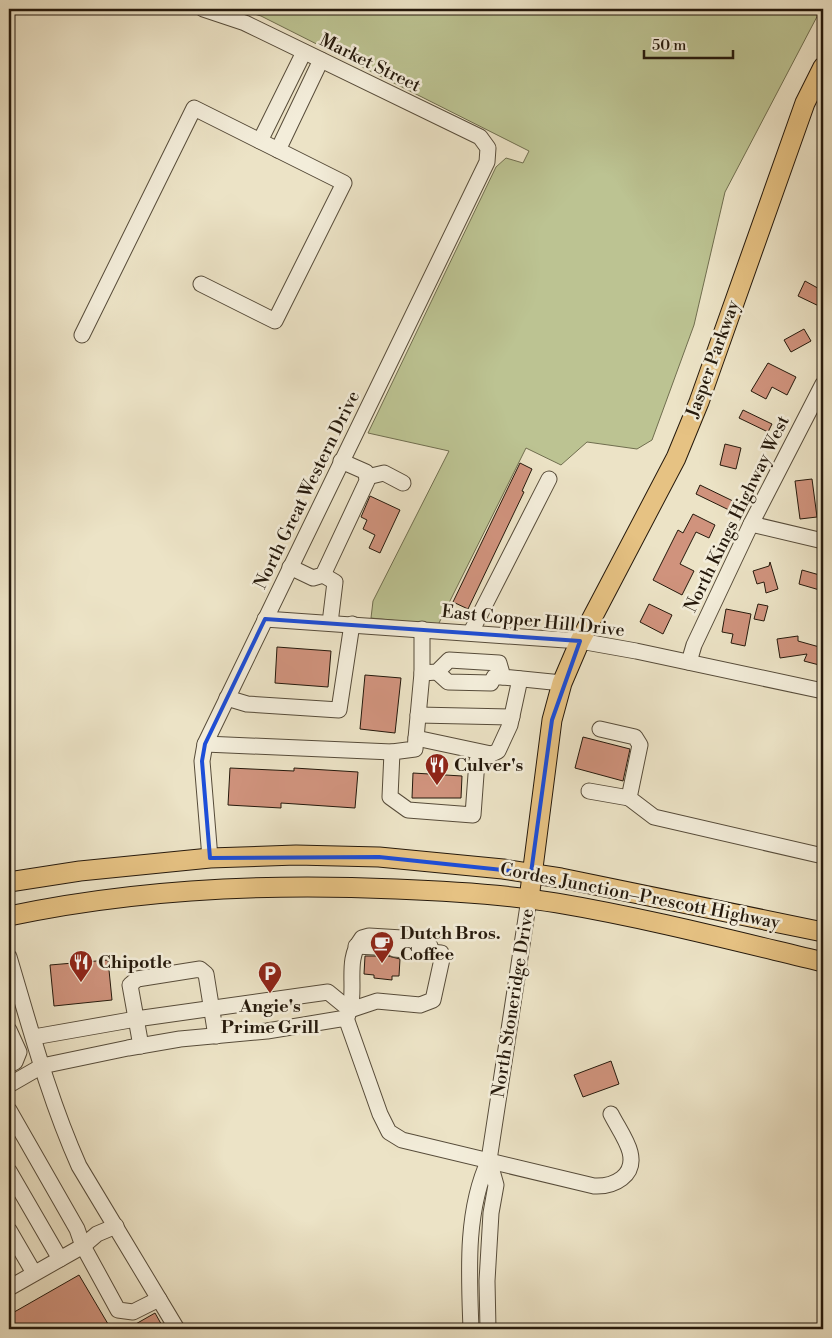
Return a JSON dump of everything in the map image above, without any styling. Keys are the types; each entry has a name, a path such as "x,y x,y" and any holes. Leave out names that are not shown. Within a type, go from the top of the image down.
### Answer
{"main road":[{"name":"Jasper Parkway","path":"580,641 676,458 699,402 805,103 823,67"},
{"name":"North Stoneridge Drive","path":"529,899 552,720 562,683 580,641"},
{"name":"Cordes Junction–Prescott Highway","path":"9,882 80,871 210,858 296,855 379,857 531,873 823,932"},
{"name":"Cordes Junction–Prescott Highway","path":"9,916 65,904 144,894 243,887 363,887 529,899 652,922 823,962"}],"street":[{"name":"Market Street","path":"203,9 245,23 480,137 488,148"},
{"path":"260,140 304,52"},
{"path":"278,150 321,60"},
{"path":"82,334 194,108 344,183 274,321 201,284"},
{"name":"North Great Western Drive","path":"210,858 202,761 205,744 486,162 488,148"},
{"name":"North Kings Highway West","path":"689,662 694,645 750,524 822,389"},
{"path":"290,567 313,578 322,575 367,481 366,472 341,461"},
{"path":"367,477 384,473 402,483"},
{"path":"471,632 549,479"},
{"path":"750,524 823,541"},
{"path":"322,575 335,582 330,623"},
{"name":"East Copper Hill Drive","path":"265,619 580,641 823,691"},
{"path":"227,698 247,704 339,710 352,624"},
{"path":"415,744 418,715 430,673 422,629"},
{"path":"430,673 449,660 491,662 499,663 503,677"},
{"path":"430,673 448,682 491,683 494,677 503,677 562,683"},
{"path":"392,752 390,798 408,810 473,815 478,761 498,750 512,717 520,679"},
{"path":"418,715 512,717"},
{"path":"600,729 635,737 640,745 629,798"},
{"path":"205,744 392,752 415,744 491,754"},
{"path":"589,791 629,798 654,817 823,856"},
{"name":"North Stoneridge Drive","path":"471,1329 470,1263 478,1183 489,1160 529,899"},
{"path":"9,1085 42,1066 141,1046 267,1031 348,1014 377,1001 420,1005 433,1000 442,959 436,949 419,939 369,936 362,938 352,952 348,1014 380,1114 388,1132 402,1140 594,1186 608,1186 619,1182 628,1171 631,1161 630,1151 610,1114"},
{"path":"356,946 375,944"},
{"path":"394,949 436,949"},
{"path":"9,957 67,1140 79,1166 177,1329"},
{"path":"141,1046 130,985 137,979 200,969 206,974 216,1036"},
{"path":"34,1037 136,1019 328,992 348,1014"},
{"path":"9,1030 19,1052 15,1062 9,1065"},
{"path":"9,1110 77,1229 83,1246 118,1310 133,1312 159,1299"},
{"name":"North Stoneridge Drive","path":"488,1329 487,1281 491,1213 496,1185 489,1160"},
{"path":"9,1171 60,1259"},
{"path":"9,1288 83,1246 97,1234 116,1226"},
{"path":"9,1230 34,1273"}],"highlighted area":[{"path":"265,619 580,641 552,720 531,873 379,857 210,858 202,761 205,744"}],"green space":[{"path":"237,9 821,9 725,192 694,325 652,440 637,449 587,442 561,465 526,448 438,625 371,618 373,601 449,451 368,433 496,167 506,158 523,163 529,151 261,16"}],"building":[{"path":"805,281 823,291 823,308 798,296"},
{"path":"804,329 811,341 791,352 784,340"},
{"path":"768,363 796,377 787,395 772,387 766,399 751,391"},
{"path":"743,410 772,424 768,432 739,418"},
{"path":"725,444 741,448 736,469 720,465"},
{"path":"520,463 532,469 522,491 524,492 468,609 453,602"},
{"path":"812,479 817,517 800,519 795,481"},
{"path":"700,485 733,501 729,510 696,494"},
{"path":"370,496 400,510 380,553 369,548 375,535 363,529 367,520 361,517"},
{"path":"693,514 715,525 709,538 696,532 680,564 694,571 682,595 653,580 678,530 683,533"},
{"path":"770,562 778,589 766,593 764,582 757,584 753,571 769,566"},
{"path":"802,570 823,576 823,591 799,584"},
{"path":"649,604 672,615 663,634 640,622"},
{"path":"758,604 768,606 764,621 754,619"},
{"path":"726,609 751,614 745,646 731,643 733,634 722,632"},
{"path":"798,636 798,641 823,648 823,666 804,661 807,654 780,658 777,639"},
{"path":"277,647 331,651 328,687 275,683"},
{"path":"365,675 401,678 395,733 360,729"},
{"path":"583,737 630,749 623,781 575,768"},
{"path":"230,768 294,771 294,768 358,772 355,808 281,803 281,808 228,805"},
{"name":"Culver's","path":"413,773 462,776 461,798 412,798"},
{"name":"Dutch Bros. Coffee","path":"384,946 388,956 400,959 399,976 392,976 392,980 374,978 374,975 364,974 365,956 379,956 383,952"},
{"name":"Chipotle","path":"108,960 112,1000 54,1006 50,965"},
{"path":"611,1061 619,1084 583,1097 574,1075"},
{"path":"79,1275 111,1329 9,1329 9,1315"},
{"path":"155,1313 164,1329 127,1329"}],"place":[{"name":"Culver's","path":"437,786"},
{"name":"Dutch Bros. Coffee","path":"382,964"},
{"name":"Chipotle","path":"81,983"},
{"name":"Angie's Prime Grill","path":"270,994"}]}
